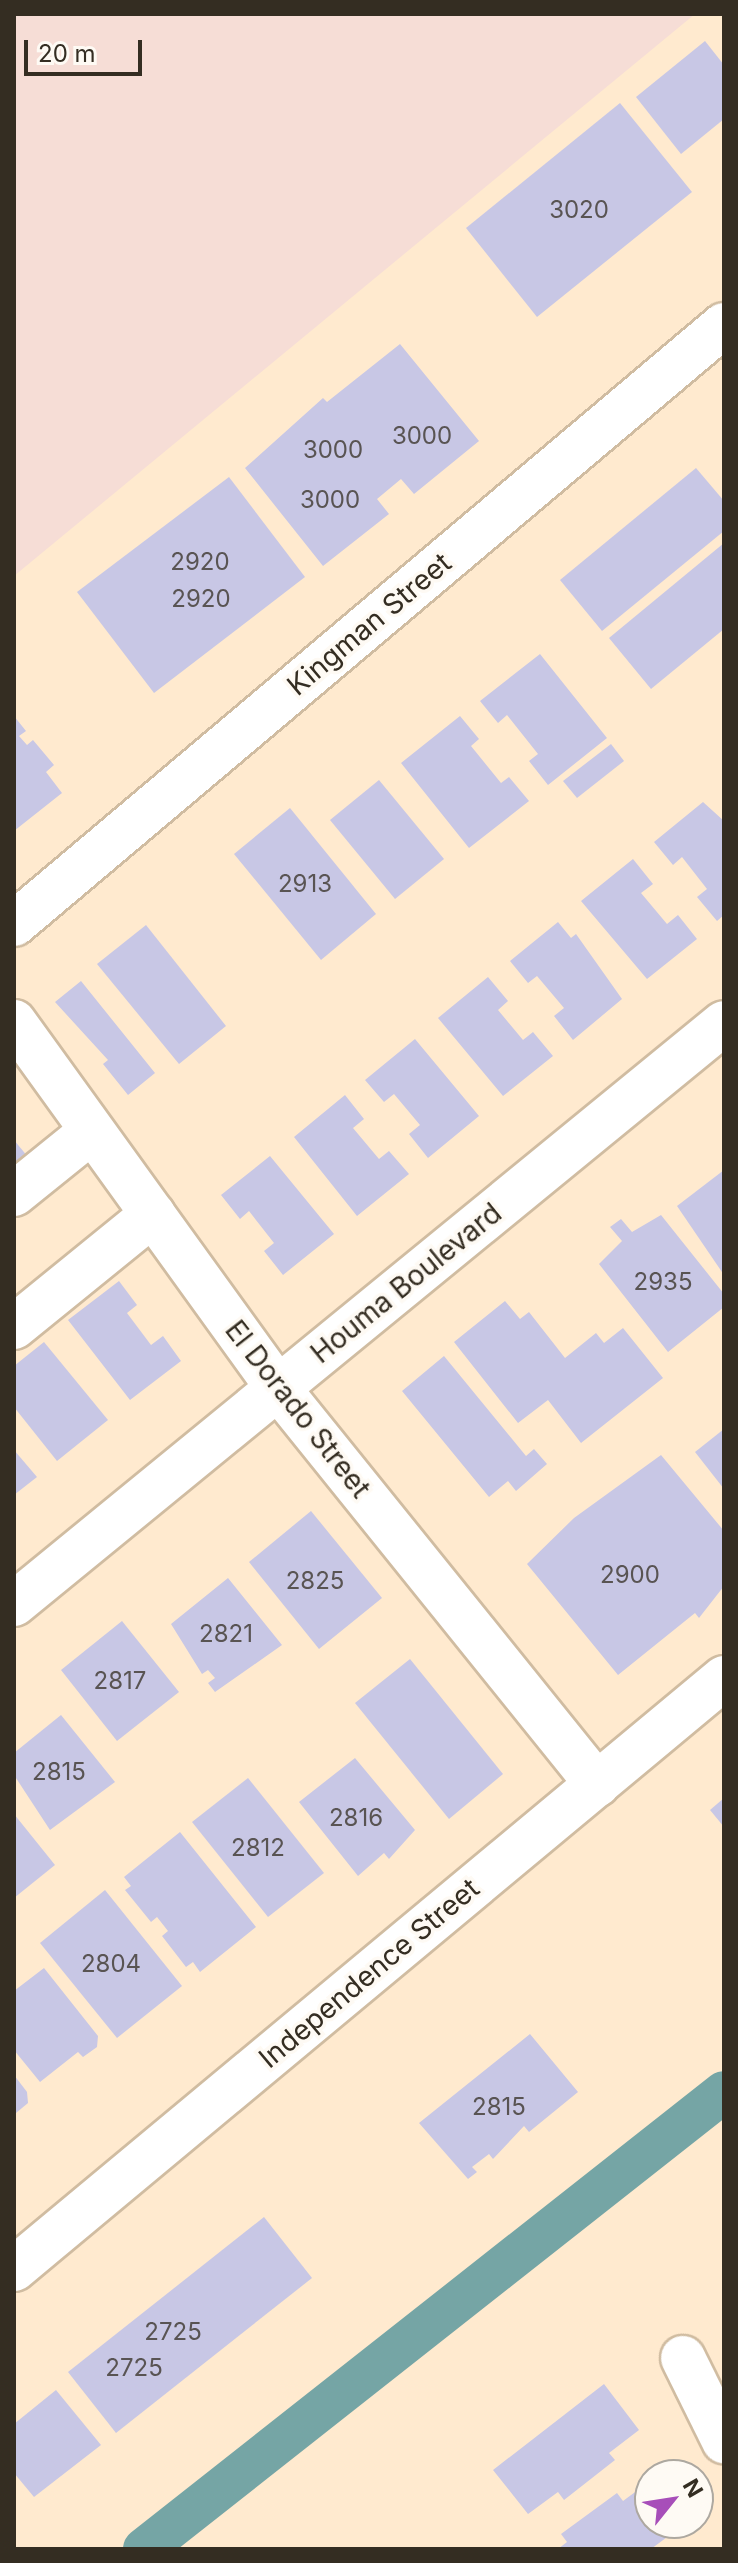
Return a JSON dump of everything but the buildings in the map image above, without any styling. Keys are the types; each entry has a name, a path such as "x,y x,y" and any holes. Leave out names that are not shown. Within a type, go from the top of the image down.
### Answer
{"street":[{"name":"Kingman Street","path":"14,924 717,346"},
{"name":"El Dorado Street","path":"14,1022 278,1388 597,1784"},
{"name":"Houma Boulevard","path":"14,1604 724,1023"},
{"path":"14,1194 92,1131"},
{"path":"14,1327 153,1214"},
{"name":"Independence Street","path":"14,2269 724,1678"},
{"path":"683,2358 724,2441"}],"shaded area":[{"path":"14,14 695,14 14,576"}],"waterway":[{"path":"144,2549 724,2092"}]}
